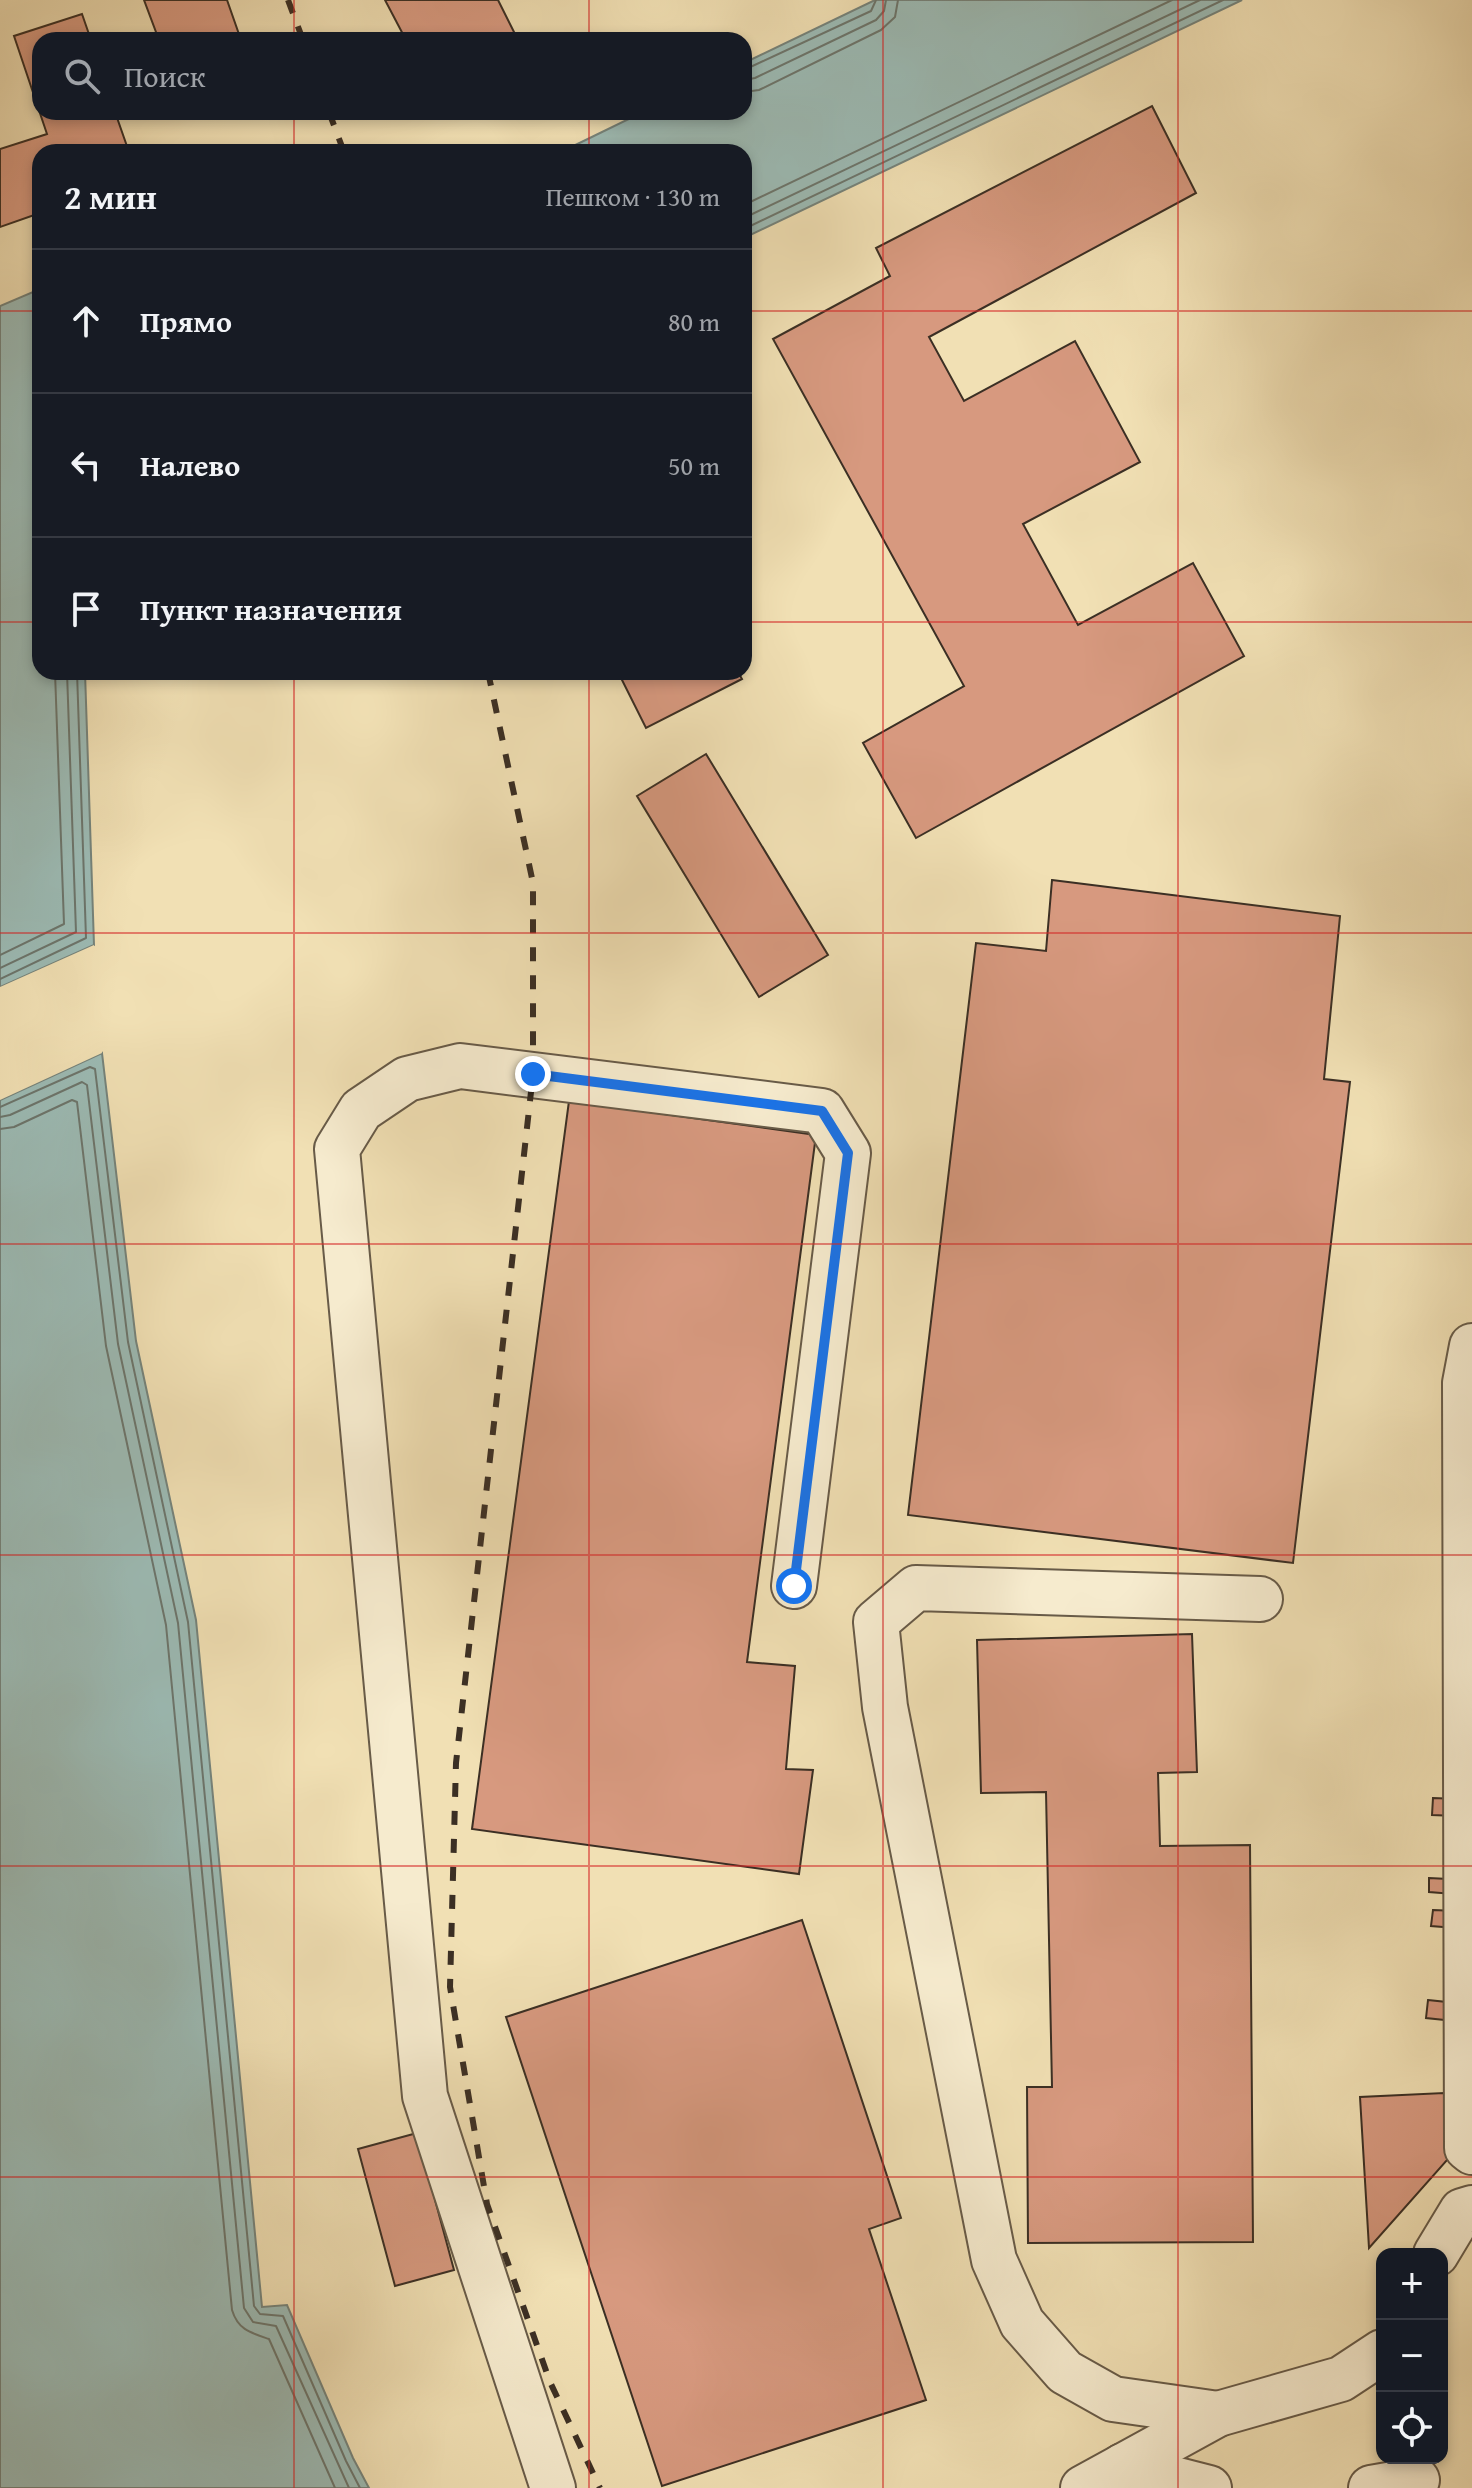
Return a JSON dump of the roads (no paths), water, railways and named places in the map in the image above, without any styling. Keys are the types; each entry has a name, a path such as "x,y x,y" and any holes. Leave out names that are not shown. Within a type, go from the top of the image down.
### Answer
{"lane":[{"path":"553,2488 425,2096 337,1149 361,1110 407,1079 460,1066 822,1111 848,1153 794,1586"},
{"path":"1472,1346 1465,1383 1467,2148 1472,2152"},
{"path":"1218,2414 1113,2399 1065,2372 1022,2323 994,2260 885,1707 876,1622 916,1588 1260,1599"},
{"path":"1440,2248 1462,2211 1472,2208"},
{"path":"1083,2488 1218,2414 1341,2379 1376,2356"},
{"path":"1123,2466 1209,2488"},
{"path":"1371,2488 1416,2475"}],"water":[{"path":"875,0 1242,0 752,234 752,144 577,144 627,120 752,120 752,59"},
{"path":"32,292 32,680 85,680 94,945 0,987 0,306"},
{"path":"102,1053 136,1341 196,1620 262,2307 287,2305 369,2488 0,2488 0,1100"}],"railway":[{"path":"288,0 300,32"},
{"path":"332,120 341,144"},
{"path":"490,680 533,883 533,1074 456,1763 450,1987 487,2204 550,2382 600,2488"}]}
